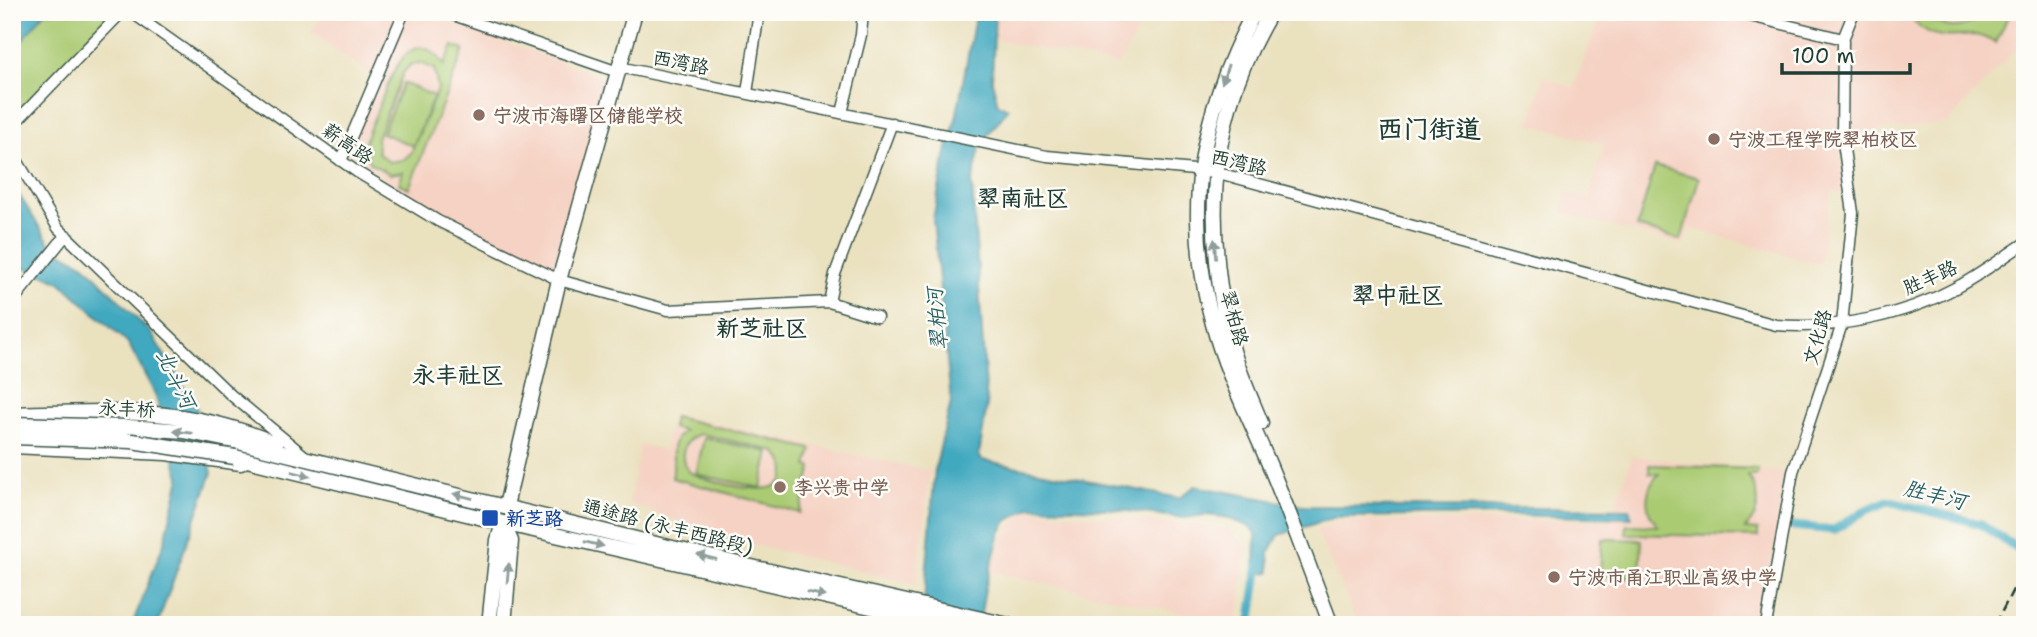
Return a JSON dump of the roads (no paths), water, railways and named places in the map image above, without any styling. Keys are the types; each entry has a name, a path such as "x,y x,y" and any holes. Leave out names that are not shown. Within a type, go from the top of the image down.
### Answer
{"main road":[{"path":"506,506 559,280 635,12"},
{"name":"翠柏路","path":"1254,12 1230,59 1209,119 1199,170 1199,240 1213,323 1234,383 1279,477"},
{"name":"翠柏路","path":"1271,12 1253,41 1234,89 1215,172 1214,246 1226,323 1239,368 1331,625"},
{"path":"12,414 152,412 204,420 243,430 306,457"},
{"name":"永丰桥","path":"12,424 184,431 237,449"},
{"name":"永丰桥","path":"12,437 132,441 237,449"},
{"path":"12,446 166,453 219,462 264,465"},
{"name":"通途路 (永丰西路段)","path":"237,449 306,457 734,564 894,597 1007,625"},
{"name":"通途路 (永丰西路段)","path":"237,449 264,465 503,523 950,625"},
{"path":"489,625 498,540 503,523"},
{"path":"503,523 510,541 504,625"},
{"name":"翠柏路","path":"1303,541 1341,625"}],"street":[{"path":"12,126 122,12"},
{"name":"薪高路","path":"131,12 341,161 438,221 559,280 668,310 829,302"},
{"path":"341,161 404,12"},
{"name":"西湾路","path":"445,12 619,70 747,93 985,145 1088,162 1215,172 1776,325 1808,328 1842,324"},
{"path":"747,93 760,12"},
{"path":"842,113 861,35 863,12"},
{"path":"1734,12 1843,39"},
{"name":"文化路","path":"1766,625 1793,472 1842,324 1853,213 1842,135 1843,39 1854,12"},
{"path":"877,317 829,302 835,274 892,123"},
{"path":"12,152 66,235 221,385 306,457"},
{"path":"12,302 66,235"},
{"name":"胜丰路","path":"1842,324 1910,306 1957,287 2025,243"}],"water":[{"path":"12,12 45,12 12,53"},
{"path":"976,12 995,12 992,81 998,104 1008,109 981,144 972,183 987,405 979,455 982,460 1179,498 1195,486 1304,506 1629,509 1632,518 1510,515 1336,517 1279,535 1269,553 1270,572 1255,574 1256,533 1251,527 1225,517 1205,515 1184,518 1112,509 1031,507 1007,521 1000,533 985,589 979,625 922,625 935,469 951,402 933,219 947,148 956,119"},
{"name":"北斗河","path":"12,184 53,248 85,265 151,333 199,412 212,473 157,625 132,625 165,540 180,477 155,394 128,343 59,281 27,268 12,273"}],"waterway":[{"name":"胜丰河","path":"1793,526 1834,530 1864,511 1888,501 1981,524 2025,554"},
{"path":"1250,625 1259,565"}],"railway":[{"path":"1995,625 2025,566"},
{"path":"2021,625 2025,618"}],"place":[{"name":"宁波市海曙区储能学校","path":"479,115"},
{"name":"宁波工程学院翠柏校区","path":"1714,139"},
{"name":"李兴贵中学","path":"780,487"},
{"name":"新芝路","path":"490,518"},
{"name":"宁波市甬江职业高级中学","path":"1554,577"}],"district":[{"name":"西门街道","path":"1429,129"},
{"name":"翠南社区","path":"1023,198"},
{"name":"翠中社区","path":"1398,295"},
{"name":"新芝社区","path":"762,328"},
{"name":"永丰社区","path":"458,375"}],"water label":[{"name":"翠柏河","path":"937,319"}]}
